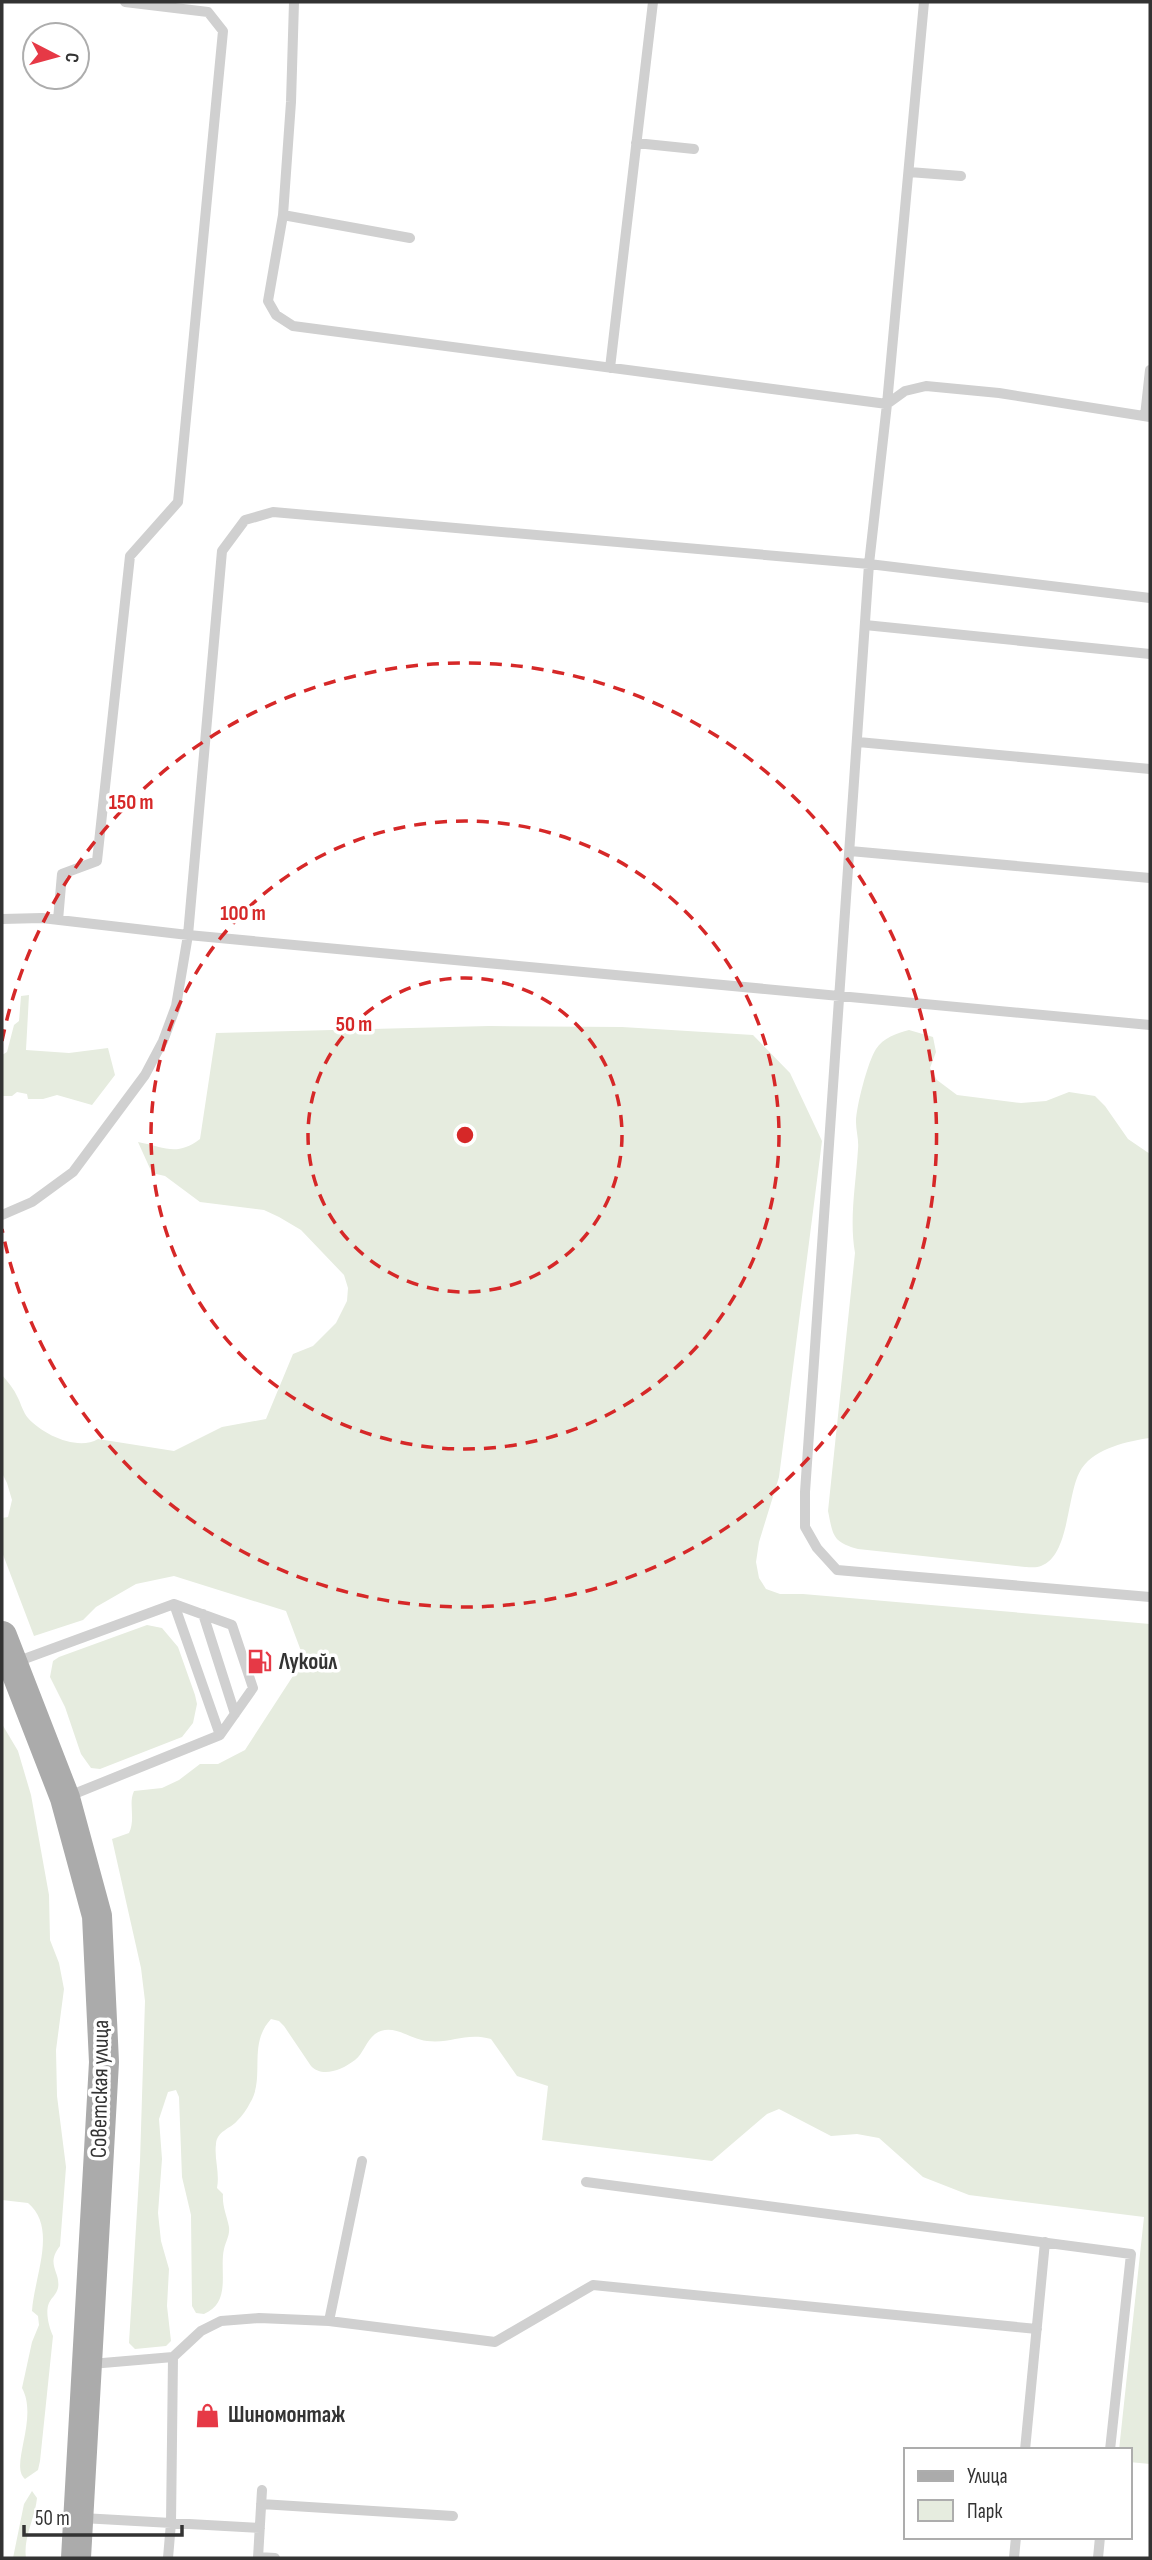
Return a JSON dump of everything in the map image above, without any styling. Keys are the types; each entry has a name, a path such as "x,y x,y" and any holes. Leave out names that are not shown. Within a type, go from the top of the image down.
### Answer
{"main road":[{"name":"Советская улица","path":"7,1649 65,1798 97,1916 104,2062 76,2558"}],"lane":[{"path":"58,920 62,874 97,861 130,556 178,502 223,31 208,12 125,2"},
{"path":"294,2 291,102 283,215 268,302 276,314 293,326 887,404 905,391 926,386 999,393 1148,416 1150,370"},
{"path":"610,368 653,2"},
{"path":"924,2 887,404 869,564 805,1492 805,1527 817,1548 837,1570 1150,1597"},
{"path":"636,143 694,149"},
{"path":"909,172 961,176"},
{"path":"283,215 410,238"},
{"path":"2,1215 32,1202 74,1172 145,1075 163,1041 176,1006 188,935 222,551 245,520 273,512 869,564 1150,598"},
{"path":"865,625 1150,654"},
{"path":"858,741 1150,769"},
{"path":"850,850 1150,878"},
{"path":"2,919 58,920 188,935 1150,1025"},
{"path":"174,1604 219,1735"},
{"path":"7,1649 174,1604 232,1625 253,1688 219,1735 65,1798"},
{"path":"203,1614 235,1714"},
{"path":"329,2321 362,2161"},
{"path":"586,2182 1131,2254 1110,2448"},
{"path":"1025,2448 1045,2242"},
{"path":"86,2365 173,2357 201,2331 221,2321 259,2318 329,2321 495,2342 593,2285 1037,2329"},
{"path":"168,2558 171,2523 173,2357"},
{"path":"262,2490 258,2558 275,2558"},
{"path":"261,2504 453,2516"},
{"path":"78,2518 260,2528"},
{"path":"1014,2558 1016,2539"},
{"path":"1098,2558 1100,2539"}],"green space":[{"path":"29,995 26,1050 69,1053 108,1048 115,1075 92,1105 57,1095 43,1099 28,1099 27,1094 17,1092 12,1096 2,1096 2,1055 7,1052 14,1025 19,1021 21,996"},
{"path":"489,1026 622,1027 753,1035 790,1073 822,1141 779,1477 759,1542 756,1562 759,1578 766,1589 780,1594 1150,1624 1150,2464 1131,2462 1131,2448 1119,2448 1144,2217 969,2195 923,2177 879,2138 857,2134 831,2136 779,2109 767,2114 712,2161 542,2140 548,2086 517,2076 491,2039 482,2037 427,2041 394,2030 381,2031 372,2037 350,2064 321,2072 311,2066 284,2026 271,2019 260,2039 255,2093 241,2117 221,2133 217,2140 217,2188 223,2194 229,2230 224,2249 221,2294 213,2309 204,2314 196,2313 192,2306 191,2215 182,2177 179,2097 176,2090 168,2092 159,2119 162,2159 158,2213 161,2241 169,2269 167,2306 171,2341 166,2346 135,2349 129,2343 140,2161 145,2001 141,1968 112,1839 129,1833 134,1791 162,1788 179,1780 200,1764 218,1764 245,1750 304,1659 286,1611 174,1576 136,1584 96,1607 83,1620 34,1636 2,1552 2,1518 8,1517 12,1500 2,1473 2,1375 15,1392 28,1418 51,1435 71,1442 98,1439 174,1451 222,1427 266,1419 293,1354 313,1346 336,1323 347,1301 348,1288 344,1275 301,1230 264,1210 200,1202 165,1176 152,1173 138,1142 177,1149 192,1145 200,1139 216,1033"},
{"path":"909,1030 933,1037 936,1052 930,1068 937,1080 957,1095 1021,1103 1046,1101 1069,1092 1095,1096 1128,1139 1150,1154 1150,1438 1104,1451 1088,1461 1077,1478 1058,1549 1051,1560 1039,1567 858,1549 838,1540 831,1526 828,1511 855,1253 853,1214 858,1146 856,1125 860,1095 866,1073 879,1045 895,1034"},
{"path":"147,1625 162,1628 178,1647 197,1704 193,1723 182,1737 100,1769 91,1768 81,1754 65,1707 50,1677 53,1661"},
{"path":"2,1724 18,1751 31,1795 49,1895 50,1940 59,1963 64,1989 56,2050 57,2096 66,2167 60,2246 54,2258 58,2288 47,2311 53,2336 40,2461 38,2470 25,2479 20,2464 27,2413 22,2388 32,2342 39,2325 38,2316 32,2311 43,2239 37,2213 28,2203 2,2200"},
{"path":"32,2491 37,2498 26,2543 26,2558 13,2558 24,2504"}],"place":[{"name":"Лукойл","path":"259,1662"},
{"name":"Шиномонтаж","path":"208,2415"}]}
